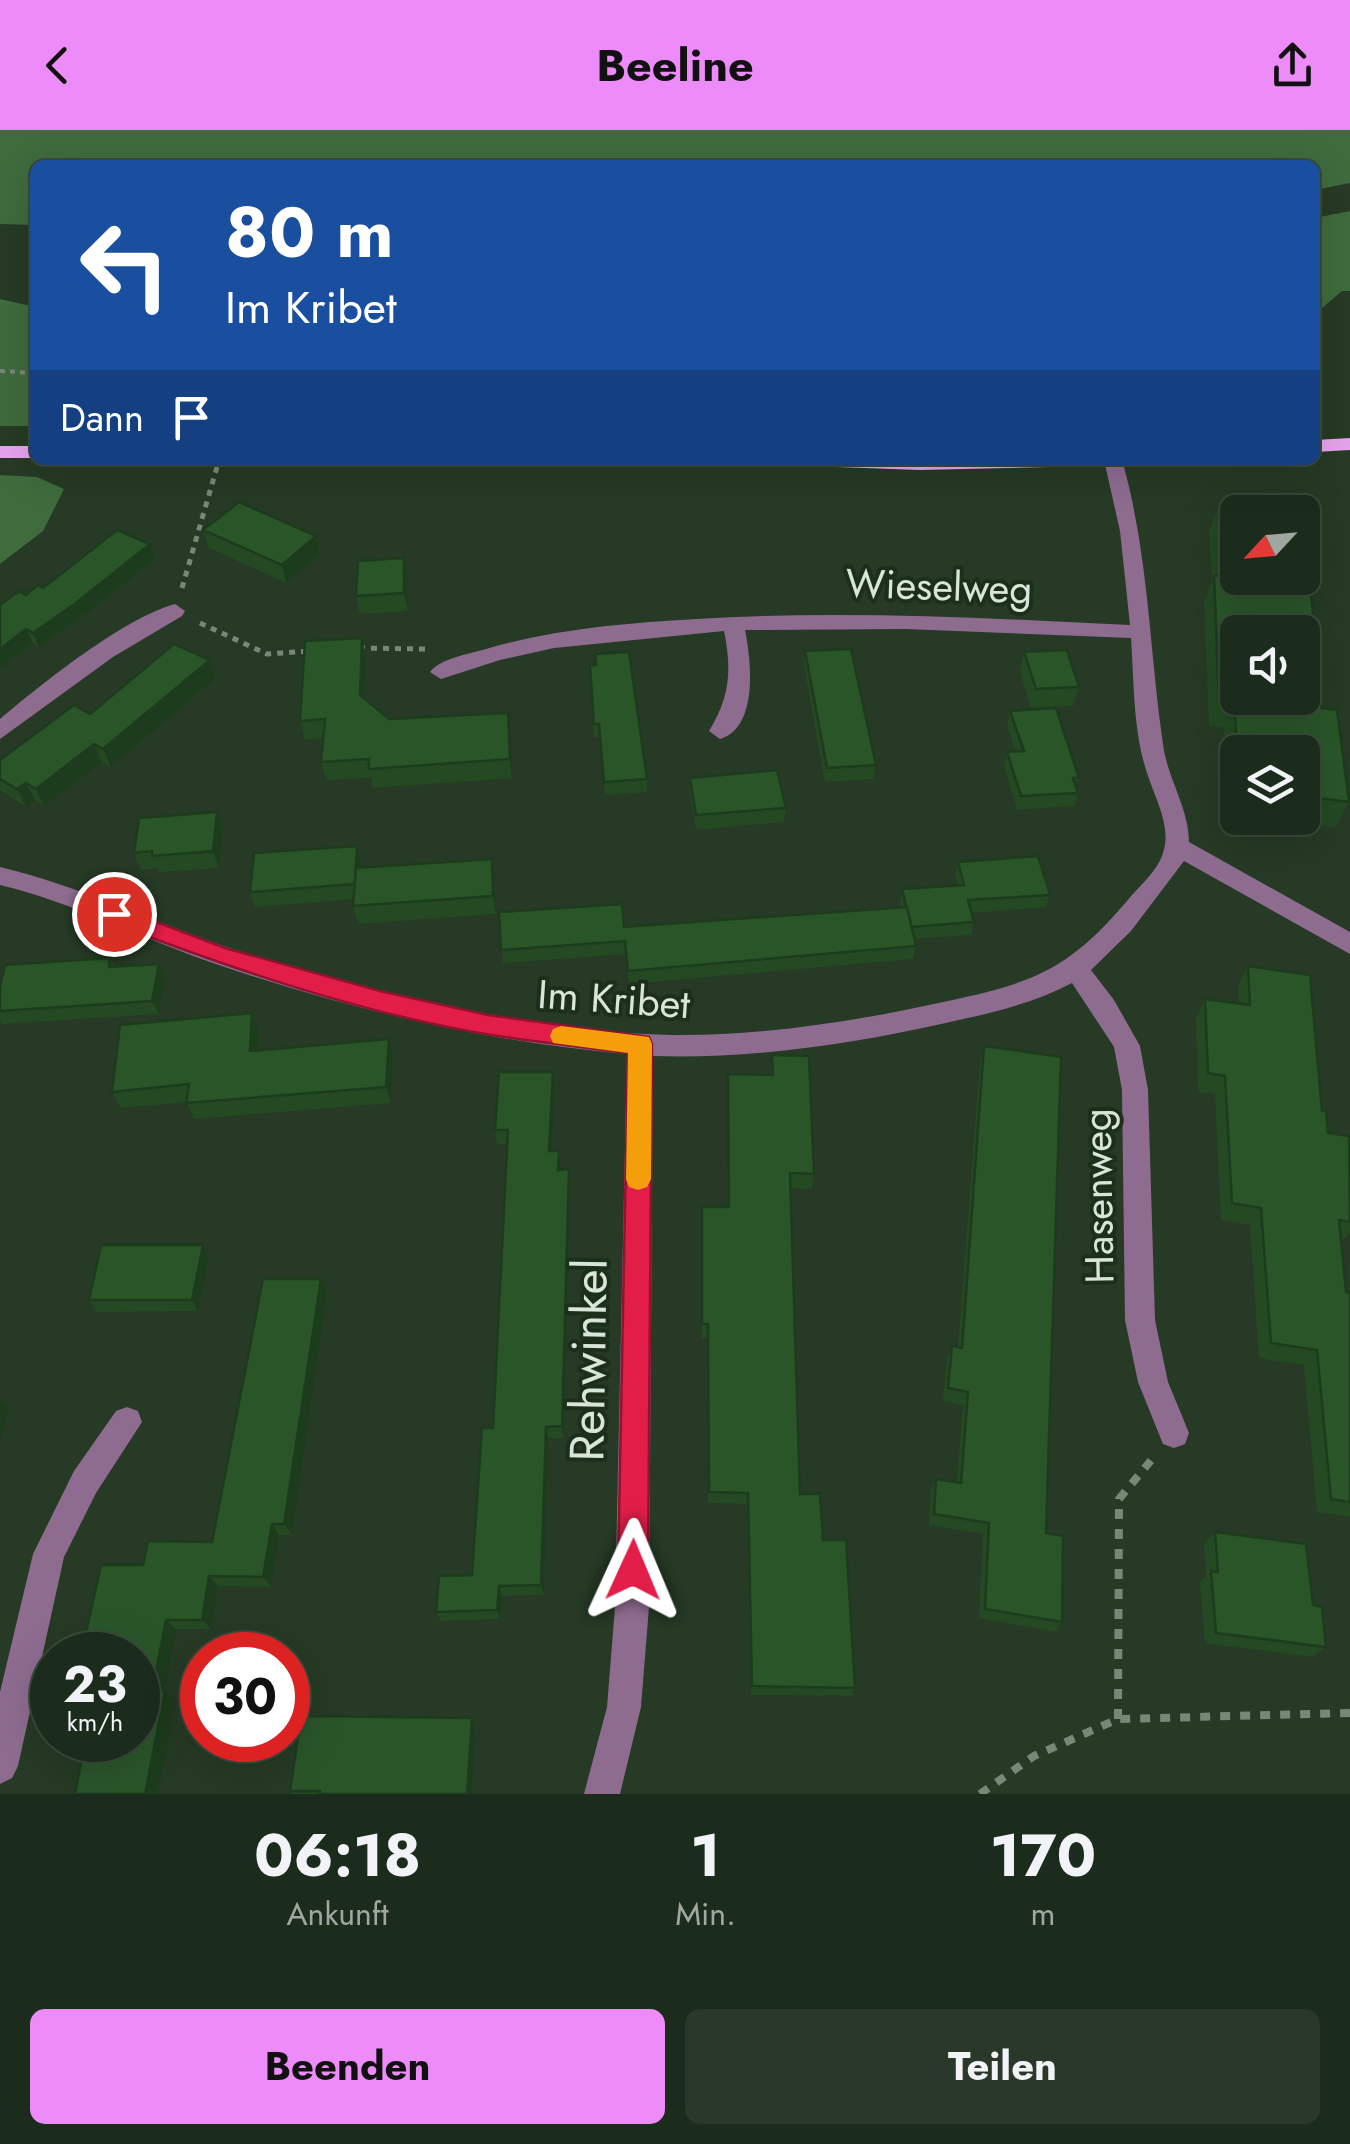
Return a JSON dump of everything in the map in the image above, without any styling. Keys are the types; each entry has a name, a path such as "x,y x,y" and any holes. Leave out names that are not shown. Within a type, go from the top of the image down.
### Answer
{"main road":[{"path":"1320,446 1350,444"},
{"path":"0,452 30,452"}],"street":[{"path":"1115,465 1124,494 1142,632 1152,754 1173,819 1177,846 1350,944"},
{"path":"0,731 56,683 116,642 174,611"},
{"name":"Wieselweg","path":"441,672 485,654 547,640 733,622 869,619 1142,632"},
{"path":"720,732 734,716 740,699 743,668 733,622"},
{"name":"Im Kribet","path":"0,876 43,887 222,956 380,1000 488,1025 640,1044 766,1038 912,1020 998,1000 1075,969 1117,930 1166,869 1177,846"},
{"name":"Hasenweg","path":"1075,969 1105,1007 1127,1046 1135,1090 1140,1320 1153,1382 1174,1433"},
{"name":"Rehwinkel","path":"602,1794 624,1707 632,1607 640,1044"},
{"path":"0,1766 49,1554 85,1482 127,1422"}],"path":[{"path":"0,371 30,373"},
{"path":"218,465 174,611 267,654 322,650"},
{"path":"341,649 397,646 485,654"},
{"path":"1118,1719 1119,1499 1174,1433"},
{"path":"980,1794 1034,1756 1118,1719 1350,1713"}],"green space":[{"path":"0,130 1350,130 1350,183 1320,189 1320,160 30,160 30,225 0,224"},
{"path":"1350,211 1350,291 1342,291 1320,310 1320,217"},
{"path":"0,299 30,306 30,426 0,426"},
{"path":"0,475 37,477 64,489 43,531 0,564"}],"building":[{"path":"239,502 316,536 282,565 203,530"},
{"path":"117,530 150,544 76,603 33,633 26,629 0,649 0,605 19,591 26,595 38,585 43,588"},
{"path":"404,558 404,593 356,596 358,561"},
{"path":"1220,575 1220,595 1311,595 1313,615 1220,615 1220,699 1219,699 1214,576"},
{"path":"362,638 360,695 389,719 508,713 510,759 369,769 369,759 321,762 325,719 300,721 305,641"},
{"path":"174,644 210,660 103,749 94,744 36,789 26,783 17,789 0,779 0,760 74,705 90,714"},
{"path":"851,649 876,765 827,768 805,651"},
{"path":"1067,650 1079,687 1036,689 1024,652"},
{"path":"629,652 647,779 604,782 599,724 594,724 590,665 596,665 595,654"},
{"path":"1056,708 1079,778 1073,778 1078,793 1021,796 1007,752 1024,751 1010,711"},
{"path":"1320,708 1337,710 1349,802 1320,798 1320,735 1236,735 1235,715 1320,715"},
{"path":"777,770 786,808 696,815 690,778"},
{"path":"217,812 213,851 152,856 152,851 134,853 139,818"},
{"path":"357,846 355,884 250,892 254,853"},
{"path":"1038,856 1050,895 968,900 974,922 911,927 902,889 964,885 958,862"},
{"path":"492,859 493,896 353,906 356,868"},
{"path":"622,904 624,927 907,907 916,946 628,971 625,941 501,950 499,912"},
{"path":"110,958 109,967 159,964 152,1001 0,1011 5,965"},
{"path":"1248,966 1310,975 1322,1111 1326,1111 1328,1133 1349,1136 1350,1222 1339,1220 1346,1292 1350,1293 1350,1502 1331,1499 1317,1350 1271,1343 1261,1208 1232,1203 1225,1076 1208,1073 1205,999 1250,1005"},
{"path":"252,1013 250,1051 389,1039 386,1087 186,1103 189,1084 112,1092 120,1025"},
{"path":"984,1046 1061,1057 1046,1533 1063,1536 1062,1622 985,1609 989,1523 934,1514 936,1479 961,1483 968,1392 948,1388 952,1346 962,1348"},
{"path":"772,1055 809,1056 814,1174 790,1173 800,1494 820,1494 823,1540 846,1540 855,1688 752,1686 748,1493 709,1492 708,1324 702,1324 702,1207 729,1207 728,1074 773,1075"},
{"path":"499,1072 553,1072 549,1151 559,1151 558,1170 569,1169 562,1426 546,1427 541,1585 499,1586 497,1610 436,1612 439,1576 472,1575 482,1428 493,1428 508,1130 495,1130"},
{"path":"101,1245 203,1245 192,1300 89,1300"},
{"path":"263,1279 321,1279 284,1524 272,1524 263,1577 209,1576 202,1620 166,1620 160,1650 160,1632 86,1632 101,1565 143,1565 148,1541 212,1542"},
{"path":"1215,1532 1306,1544 1313,1605 1322,1607 1326,1647 1216,1633 1211,1571 1218,1572"},
{"path":"160,1691 165,1691 160,1717"},
{"path":"310,1716 472,1718 467,1794 290,1791 294,1762 310,1762"},
{"path":"82,1762 151,1762 145,1794 75,1794"}],"slow traffic":[{"path":"561,1036 640,1044 638,1179"}],"route":[{"path":"114,914 222,956 380,1000 488,1025 640,1044 633,1570"}]}
